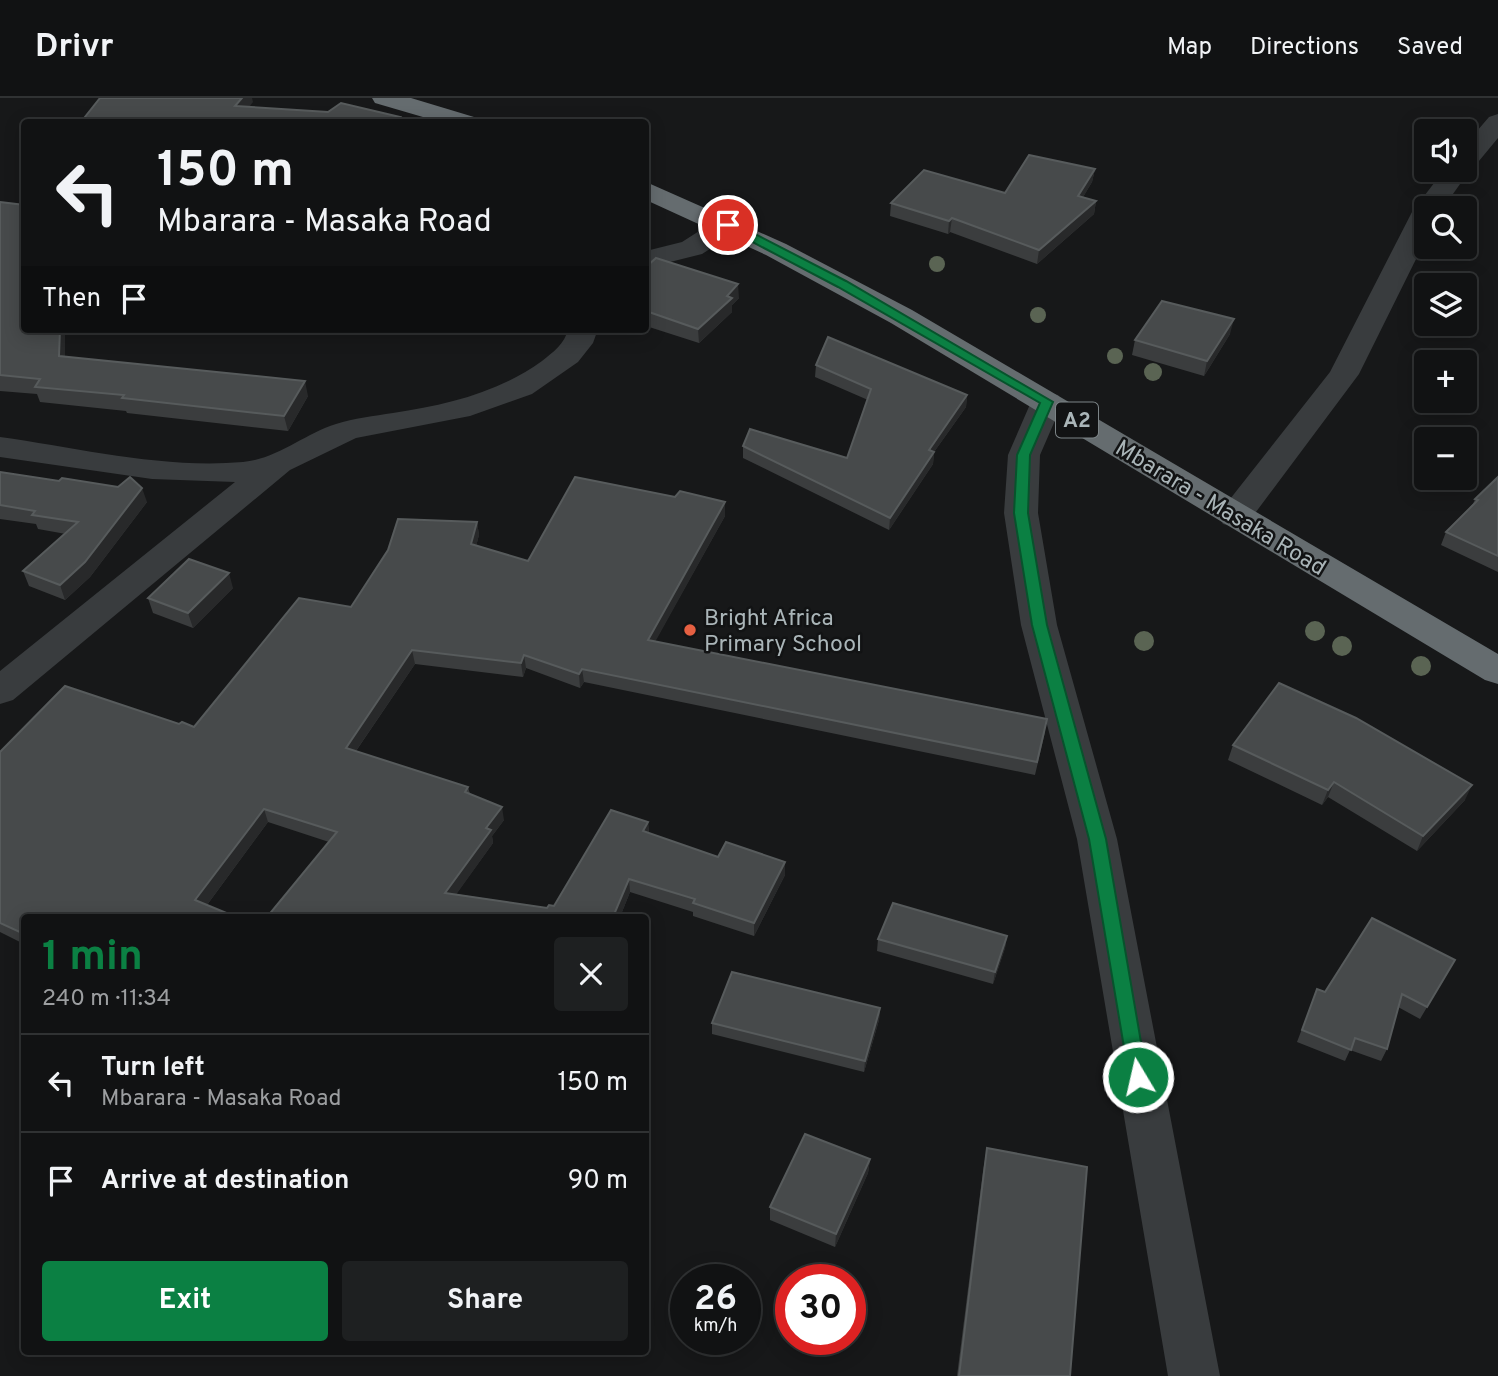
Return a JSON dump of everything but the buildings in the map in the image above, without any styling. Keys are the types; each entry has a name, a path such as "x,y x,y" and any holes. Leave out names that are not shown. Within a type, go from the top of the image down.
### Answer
{"highway":[{"path":"384,98 455,119"},
{"name":"Mbarara - Masaka Road","path":"649,192 728,225 842,284 1047,402 1498,671"}],"street":[{"path":"1477,147 1498,122"},
{"path":"649,259 692,248 728,225"},
{"path":"1235,516 1344,374 1414,236"},
{"path":"0,447 187,472 245,472 281,462 346,431 454,412 512,394 539,380 569,354 583,333"},
{"path":"1047,402 1024,455 1021,513 1039,625 1097,839 1194,1376"},
{"path":"0,691 183,545 281,462"}],"place":[{"name":"Bright Africa Primary School","path":"690,630"}],"route":[{"path":"728,225 842,284 1047,402 1024,455 1021,513 1039,625 1097,839 1138,1077"}]}
